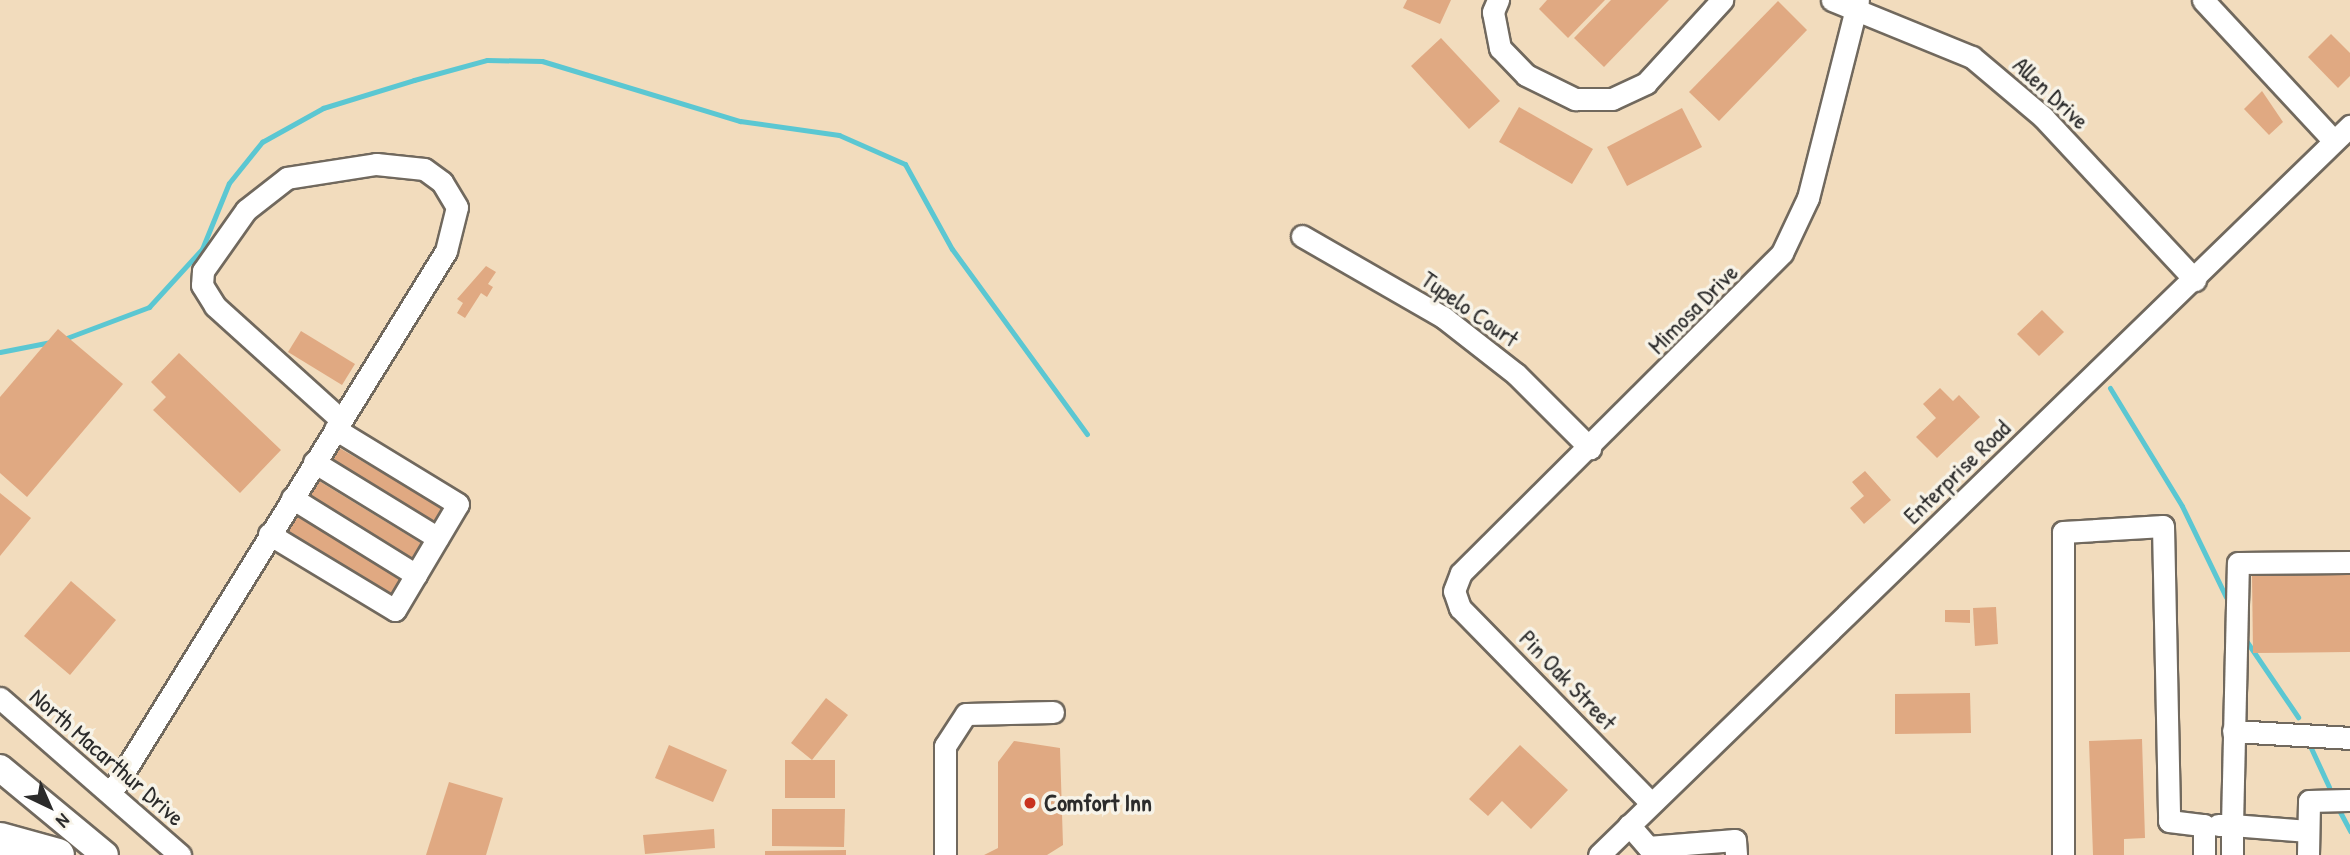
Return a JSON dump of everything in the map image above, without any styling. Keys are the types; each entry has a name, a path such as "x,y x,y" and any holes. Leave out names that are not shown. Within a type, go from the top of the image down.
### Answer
{"highway":[{"path":"0,839 58,855"}],"main road":[{"path":"0,768 105,855"}],"street":[{"path":"1498,0 1493,12 1500,48 1526,75 1575,99 1612,99 1646,83 1721,0"},
{"path":"2203,0 2334,141"},
{"name":"Allen Drive","path":"1848,2 1972,57 2043,117 2195,280"},
{"name":"Mimosa Drive","path":"1454,590 1461,573 1590,448 1782,253 1808,198 1848,2"},
{"name":"Enterprise Road","path":"1599,855 2350,127"},
{"path":"111,793 269,534 338,424 456,231 451,194 424,169 376,164 287,178 246,210 203,271 202,285 215,306 338,424 458,504 395,610 269,534"},
{"name":"Tupelo Court","path":"1302,236 1443,317 1516,374 1590,448"},
{"path":"314,462 438,538"},
{"path":"292,498 416,575"},
{"path":"2063,855 2063,532 2164,526 2169,821 2308,831"},
{"path":"2232,855 2238,563 2350,562"},
{"name":"Pin Oak Street","path":"1454,590 1460,608 1651,803"},
{"name":"North Macarthur Drive","path":"0,698 180,855"},
{"path":"945,855 945,746 966,714 1053,712"},
{"path":"2233,731 2350,738"},
{"path":"2308,855 2309,801 2350,800"},
{"path":"1629,825 1647,851 1735,840 1736,855"},
{"path":"2204,825 2204,855"}],"building":[{"path":"1407,0 1451,0 1440,24 1403,8"},
{"path":"1547,0 1605,0 1568,38 1539,9"},
{"path":"1611,0 1669,0 1604,67 1574,38"},
{"path":"1778,1 1807,30 1719,121 1689,92"},
{"path":"2331,34 2350,53 2350,76 2338,88 2308,57"},
{"path":"1441,38 1500,101 1469,129 1411,66"},
{"path":"2262,91 2283,122 2269,135 2244,109"},
{"path":"1519,107 1593,149 1572,184 1499,142"},
{"path":"1682,108 1702,147 1627,186 1607,147"},
{"path":"486,266 496,272 488,284 493,287 487,297 481,293 465,318 457,313 463,303 457,299"},
{"path":"2042,310 2064,332 2039,356 2017,334"},
{"path":"58,329 123,384 27,497 0,473 0,397"},
{"path":"301,331 355,364 342,385 288,352"},
{"path":"179,353 281,450 240,493 153,410 166,397 151,382"},
{"path":"1940,388 1953,401 1959,395 1980,417 1937,458 1916,437 1936,418 1923,404"},
{"path":"334,445 445,509 432,530 322,466"},
{"path":"1865,471 1891,500 1864,524 1850,508 1864,496 1852,482"},
{"path":"314,478 424,545 411,565 301,499"},
{"path":"0,493 31,518 0,556"},
{"path":"293,513 402,578 389,600 280,536"},
{"path":"2350,574 2350,652 2253,653 2252,575"},
{"path":"71,581 116,620 70,675 24,636"},
{"path":"1996,607 1998,644 1975,646 1973,608"},
{"path":"1945,610 1970,610 1970,623 1945,622"},
{"path":"1970,693 1971,733 1895,734 1895,694"},
{"path":"826,698 848,715 812,760 791,743"},
{"path":"2142,739 2145,838 2124,839 2124,855 2093,855 2089,741"},
{"name":"Comfort Inn","path":"1014,741 1060,748 1063,845 1047,855 984,855 998,848 998,762"},
{"path":"669,745 727,770 713,802 655,778"},
{"path":"1520,745 1568,790 1531,829 1502,801 1488,816 1469,799"},
{"path":"785,760 835,760 835,798 785,798"},
{"path":"449,782 503,798 486,855 426,855"},
{"path":"772,809 845,809 844,847 772,846"},
{"path":"714,829 715,848 645,854 643,835"},
{"path":"846,850 846,855 765,855 765,851"}],"waterway":[{"path":"64,339 149,307 202,249 229,183 262,142 323,108 414,80 487,60 542,61 740,121 839,135 905,164 952,249 1087,434"},
{"path":"0,352 51,342"},
{"path":"2110,388 2182,506 2226,597"},
{"path":"2247,642 2298,717"},
{"path":"2311,748 2329,787"},
{"path":"2339,810 2350,831"}],"place":[{"name":"Comfort Inn","path":"1030,803"}]}
